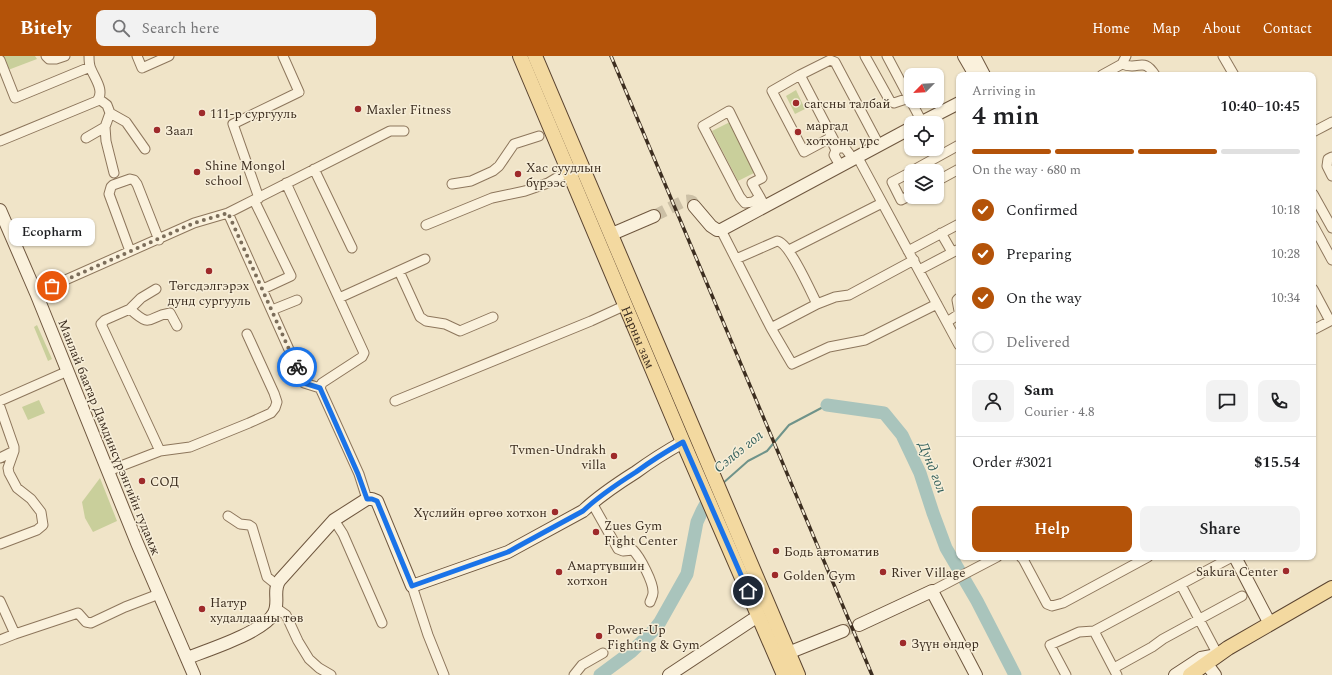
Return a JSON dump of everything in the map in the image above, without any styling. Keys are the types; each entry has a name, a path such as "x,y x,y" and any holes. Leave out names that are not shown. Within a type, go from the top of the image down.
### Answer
{"main road":[{"name":"Нарны зам","path":"520,56 696,472 725,522 798,675"},
{"name":"Нарны зам","path":"535,56 638,295 707,461 725,522 759,617 784,675"},
{"path":"625,302 631,295 638,295"},
{"path":"1190,675 1218,655 1332,588"}],"street":[{"path":"46,56 49,59 56,59 65,56"},
{"path":"0,141 97,101 100,90 90,67 89,56"},
{"path":"137,56 142,68 169,56"},
{"path":"262,288 291,276 257,199 233,124 299,92 283,56"},
{"path":"865,56 890,100 894,103 904,100"},
{"path":"887,56 904,88"},
{"path":"964,56 973,72"},
{"path":"974,56 982,72"},
{"path":"1223,56 1232,72"},
{"path":"0,60 15,98 90,67"},
{"path":"850,160 838,162 834,155 836,150 830,138 804,152 772,91 830,60 835,62 879,145"},
{"path":"1106,72 1124,60 1129,66 1145,64 1150,66 1153,72"},
{"path":"800,76 838,148 845,148 851,156 850,160 881,201 956,339"},
{"path":"99,98 107,105 110,113 126,122 145,149"},
{"path":"934,116 956,105"},
{"path":"729,111 762,178 752,182 762,202 745,203 740,197 703,126 729,111"},
{"path":"110,113 105,127 108,154 114,173"},
{"path":"1316,130 1332,122"},
{"path":"86,138 105,127"},
{"path":"36,293 130,251 159,240 194,223 228,213 390,131 404,131"},
{"path":"694,206 710,226 717,230 721,230 762,202 850,160 904,132"},
{"path":"452,184 471,181 493,171 499,166 514,144 539,136"},
{"path":"925,164 956,148"},
{"path":"1332,157 1328,159 1327,166 1332,176"},
{"path":"314,169 352,248"},
{"path":"426,225 492,198 525,191 548,183 563,175 568,170"},
{"path":"944,177 956,171"},
{"path":"904,175 892,182 901,200 904,198"},
{"path":"130,251 108,194 113,185 130,179 134,180 137,184 159,240"},
{"path":"286,183 364,353 362,357 322,383 320,388"},
{"path":"789,250 881,201 896,191"},
{"path":"1316,199 1332,228"},
{"path":"228,213 304,383 320,388 356,467 367,499"},
{"name":"Манлай баатар Дамдинсүрэнгийн гудамж","path":"1,215 36,293 108,471 194,675"},
{"path":"613,237 654,218"},
{"path":"908,251 956,226"},
{"path":"721,230 771,328 792,364 829,347 865,340 937,304"},
{"path":"1316,231 1332,260"},
{"path":"919,270 956,250 941,233"},
{"path":"736,259 776,241 780,241 789,250 817,304"},
{"path":"339,298 425,259"},
{"path":"771,328 817,304 835,297 849,295 914,260"},
{"path":"399,271 418,314 426,321 445,324 460,331 493,317"},
{"path":"156,289 142,298 130,309 105,320 101,324 160,451"},
{"path":"1316,294 1331,321 1316,328"},
{"path":"272,310 297,300"},
{"path":"395,401 591,321 625,302"},
{"path":"130,309 143,320 148,321 170,313 177,326"},
{"path":"947,322 956,316"},
{"path":"108,471 160,451 190,447 270,413 275,408 277,402 247,334"},
{"path":"0,401 68,371"},
{"path":"0,407 14,447 8,468 9,473 17,488 31,499 41,512 43,525 37,530 0,544"},
{"path":"412,586 508,552 583,511 627,478 683,442"},
{"path":"0,458 14,451"},
{"path":"187,658 245,635 271,618 276,608 277,585 334,520 367,499 372,499 377,501 412,586 444,675"},
{"path":"592,503 618,549 623,551 633,550 639,555 652,586 653,593 650,602"},
{"path":"228,516 240,524 249,525 252,527 267,577 277,585"},
{"path":"334,520 343,534 382,623"},
{"path":"859,625 936,589 991,560"},
{"path":"1024,560 1047,604 1052,606 1063,603 1142,560"},
{"path":"1066,675 1050,645 1079,632 1094,631 1226,560"},
{"path":"1237,560 1274,622"},
{"path":"1244,560 1274,622"},
{"path":"1175,675 1201,658 1218,655 1180,585"},
{"path":"936,589 976,675"},
{"path":"0,640 78,613 86,622 90,623 159,594"},
{"path":"1094,631 1116,671 1163,639 1242,596"},
{"path":"0,602 15,634"},
{"path":"276,608 286,615 298,641 309,659 319,668 331,675"},
{"path":"670,675 752,620 759,617"},
{"path":"788,653 843,632"},
{"path":"574,675 582,665 603,653"},
{"path":"1206,663 1215,675"}],"green space":[{"path":"2,56 35,56 37,59 8,70"},
{"name":"сагсны талбай","path":"796,90 805,109 795,114 786,96"},
{"path":"730,122 756,172 738,181 712,131"},
{"path":"37,325 52,359 48,361 34,327"},
{"path":"39,400 45,413 28,420 22,407"},
{"path":"100,478 117,521 93,532 85,518 82,502"}],"waterway":[{"name":"Сэлбэ гол","path":"722,484 748,461 767,451 789,425 827,405"},
{"name":"Дунд гол","path":"827,405 884,413 902,435 920,473 946,548 977,601 1015,675"},
{"name":"Сэлбэ гол","path":"600,675 631,652 653,631 660,622 687,574 697,522 712,493"}],"tunnel":[{"path":"654,216 684,201 691,201 694,206"},
{"path":"843,631 859,625"}],"railway":[{"path":"611,56 872,675"}],"way so far":[{"path":"52,286 130,251 159,240 194,223 228,213 297,367"}],"place":[{"name":"сагсны талбай","path":"796,103"},
{"name":"Maxler Fitness","path":"358,109"},
{"name":"111-р сургууль","path":"202,113"},
{"name":"Заал","path":"157,130"},
{"name":"маргад хотхоны үрс","path":"798,132"},
{"name":"Shine Mongol school","path":"197,172"},
{"name":"Хас суудлын бүрээс","path":"518,174"},
{"name":"Төгсдэлгэрэх дунд сургууль","path":"209,271"},
{"name":"Ecopharm","path":"52,286"},
{"name":"Tvmen-Undrakh villa","path":"614,456"},
{"name":"СОД","path":"142,481"},
{"name":"Хүслийн өргөө хотхон","path":"555,512"},
{"name":"Zues Gym Fight Center","path":"596,532"},
{"name":"Бодь автоматив","path":"776,551"},
{"name":"Sakura Center","path":"1286,571"},
{"name":"Амартүвшин хотхон","path":"559,572"},
{"name":"River Village","path":"883,572"},
{"name":"Golden Gym","path":"775,575"},
{"name":"Натур худалдааны төв","path":"202,609"},
{"name":"Power-Up Fighting & Gym","path":"599,636"},
{"name":"Зүүн өндөр","path":"903,643"}],"route":[{"path":"297,367 304,383 320,388 358,474 367,499 377,501 412,586 508,552 583,511 620,482 683,442 748,591"}]}
